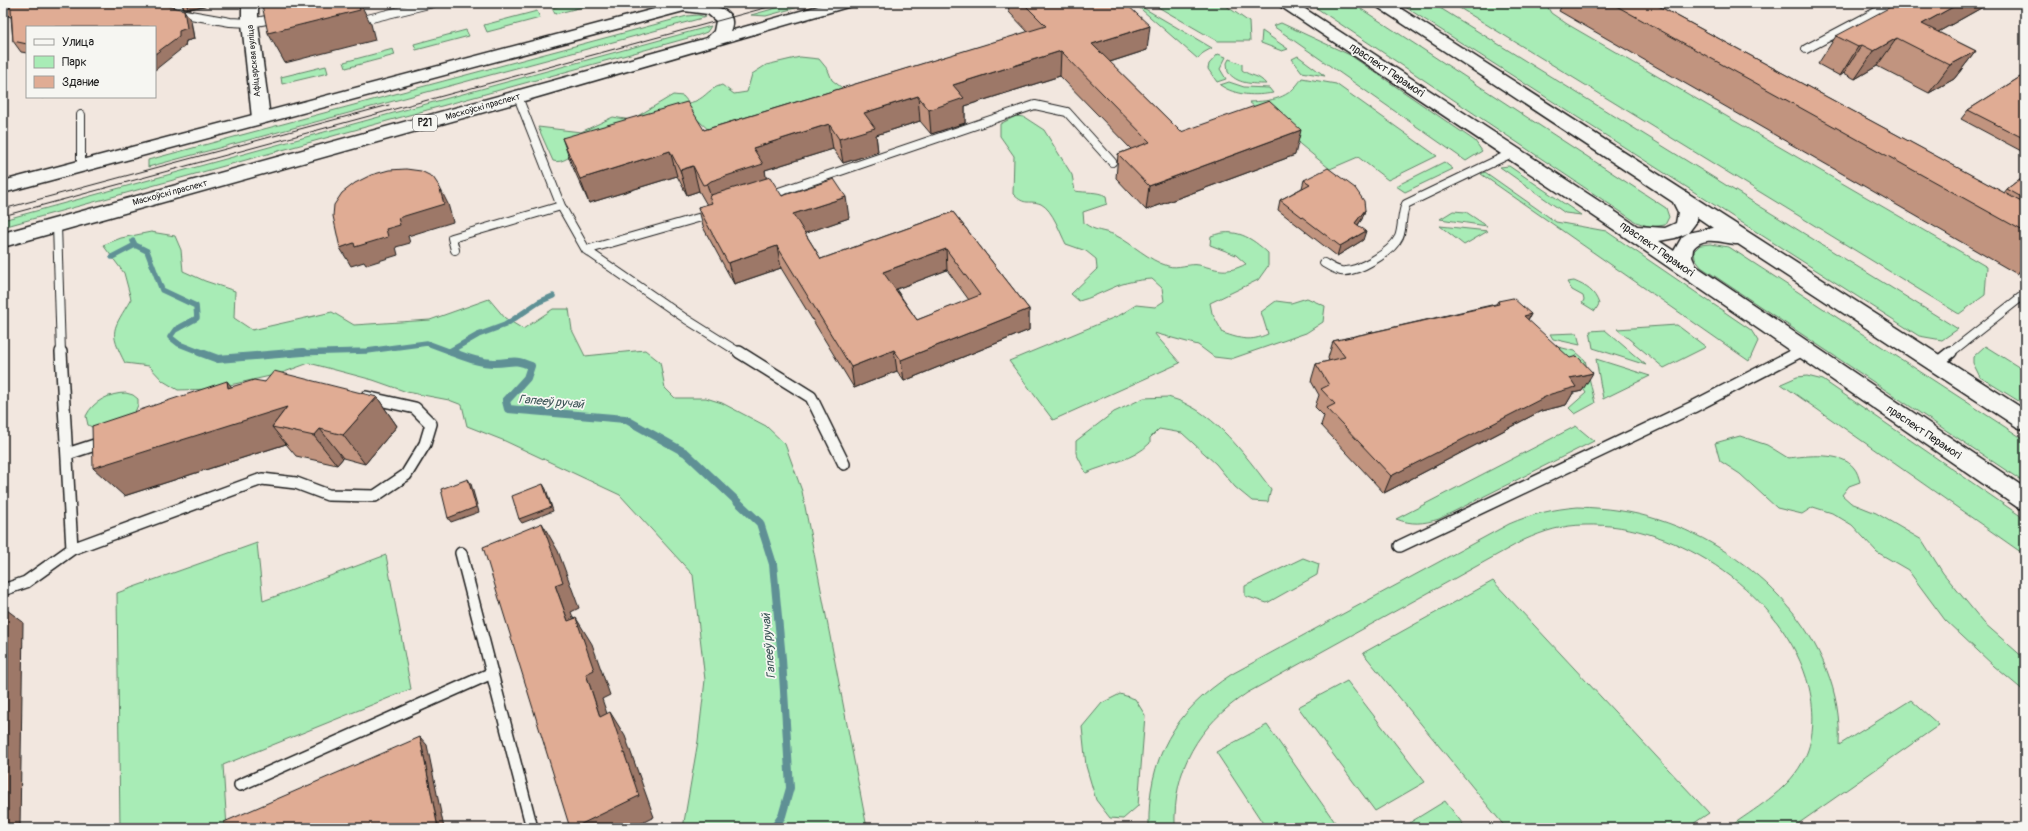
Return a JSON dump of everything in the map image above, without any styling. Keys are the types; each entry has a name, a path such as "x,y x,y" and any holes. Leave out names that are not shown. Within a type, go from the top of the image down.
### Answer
{"main road":[{"name":"Афіцэрская вуліца","path":"250,3 250,23 261,118"},
{"name":"Маскоўскі праспект","path":"3,240 518,97 846,3"},
{"name":"праспект Перамогі","path":"1285,3 1630,231 2025,500"},
{"path":"1381,3 1682,200 2025,421"},
{"path":"3,187 689,5 712,10 722,17 724,27 722,32 712,42"},
{"path":"732,5 732,10 737,16 751,23 767,24 784,21"},
{"path":"1630,231 1656,236 1678,231 1688,221 1689,214 1682,200"},
{"path":"1690,272 1682,257 1685,244 1690,240 1709,234 1733,237 1746,241"}],"lane":[{"path":"178,3 179,12 230,22 250,23 287,15"},
{"path":"348,24 433,3"},
{"path":"1806,49 1894,3"},
{"path":"518,97 561,206 586,250 686,319 811,398 844,464"},
{"path":"757,199 1035,105 1067,112 1112,162"},
{"path":"81,115 81,166"},
{"path":"1324,263 1341,271 1355,270 1381,255 1394,246 1398,237 1402,211 1406,204 1512,153"},
{"path":"455,250 452,238 561,206"},
{"path":"586,250 712,214"},
{"path":"57,225 58,308 72,549"},
{"path":"1936,364 2025,294"},
{"path":"1400,546 1693,407 1803,350"},
{"path":"3,590 26,582 72,549 262,480 296,483 328,495 374,496 406,475 425,444 431,424 415,408 353,394"},
{"path":"67,454 114,438"},
{"path":"461,554 532,828"},
{"path":"240,785 492,673"}],"green space":[{"path":"569,3 598,3 555,14 552,8"},
{"path":"794,3 813,3 766,16 751,15"},
{"path":"1134,3 1212,48 1203,53 1198,59"},
{"path":"1151,3 1222,3 1249,22 1250,41 1217,41"},
{"path":"1309,3 1352,3 1666,208 1669,217 1665,225 1651,227 1636,222"},
{"path":"1399,3 1432,3 1958,329 1942,340 1919,336"},
{"path":"1467,3 1546,4 1551,13 1567,24 1987,267 1985,295 1959,314 1458,7"},
{"path":"537,11 540,18 487,32 484,25"},
{"path":"698,15 706,17 148,167 148,160 687,16"},
{"path":"1281,23 1350,55 1475,141 1482,151 1466,161 1273,26"},
{"path":"711,26 707,32 699,35 3,227 3,220"},
{"path":"466,30 469,36 416,50 414,44"},
{"path":"1262,31 1288,49 1282,51 1261,43"},
{"path":"393,49 395,55 346,68 344,62"},
{"path":"1218,54 1226,57 1220,69 1226,79 1217,82 1208,69 1209,64"},
{"path":"1298,56 1325,76 1302,72 1292,59"},
{"path":"800,57 819,59 828,70 832,80 846,91 714,135 698,120 580,149 567,158 557,162 553,161 538,127 581,132 613,117 631,120 673,95 683,96 689,103 699,99 712,89 722,85 734,94 747,92 752,74 766,65"},
{"path":"1229,59 1242,64 1242,70 1257,77 1266,84 1250,83 1236,79 1228,72 1227,63"},
{"path":"326,66 328,73 282,84 281,77"},
{"path":"1302,78 1336,84 1437,156 1388,180 1358,157 1330,169 1249,102 1272,100 1286,95"},
{"path":"1229,82 1244,87 1269,88 1273,93 1259,95 1239,93 1226,89 1220,85"},
{"path":"1016,116 1024,117 1044,130 1072,175 1075,191 1103,194 1106,196 1107,204 1083,212 1084,223 1088,226 1111,233 1154,260 1172,267 1199,265 1218,270 1228,270 1246,264 1236,255 1210,245 1211,236 1220,233 1235,233 1242,235 1255,242 1268,253 1268,266 1258,280 1210,303 1212,313 1223,333 1246,339 1256,338 1268,334 1261,312 1276,301 1291,303 1307,298 1325,306 1323,322 1306,333 1231,359 1214,357 1198,345 1154,333 1180,363 1053,420 1009,361 1120,315 1136,305 1155,307 1164,301 1162,288 1152,279 1122,284 1079,301 1071,294 1097,269 1096,259 1086,251 1066,244 1053,216 1045,207 1037,203 1024,202 1013,194 1014,156 1000,136 1000,124"},
{"path":"1444,162 1453,169 1405,192 1396,186"},
{"path":"1509,166 1581,215 1565,213 1500,167"},
{"path":"1485,172 1556,222 1606,231 1751,330 1758,341 1749,361 1481,174"},
{"path":"1453,211 1466,212 1487,226 1440,219"},
{"path":"1440,226 1488,231 1464,245"},
{"path":"151,232 175,236 181,250 183,271 205,281 235,291 234,318 252,330 332,312 354,325 430,320 489,299 505,318 523,329 553,309 569,309 572,330 585,356 645,350 660,362 665,388 675,398 706,398 722,403 766,426 785,444 802,491 867,828 683,828 698,741 705,680 693,575 620,495 505,441 467,426 462,405 449,400 407,392 373,380 309,363 279,374 212,389 178,390 163,381 149,366 125,363 116,343 115,330 120,317 131,299 124,273 103,245 121,238"},
{"path":"1710,244 1729,247 2025,440 2025,483 1701,267 1695,259 1694,251 1700,245"},
{"path":"1574,281 1586,287 1595,296 1599,304 1595,311 1582,303 1584,300 1583,296 1572,290 1567,282"},
{"path":"1677,325 1706,347 1664,368 1617,329"},
{"path":"1605,330 1646,365 1593,348 1590,331"},
{"path":"1577,333 1580,345 1553,339 1550,334"},
{"path":"1554,346 1575,351 1585,360 1595,403 1575,414 1569,408 1586,393"},
{"path":"1985,346 2025,371 2025,405 1980,377 1973,363 1973,357"},
{"path":"1596,359 1650,376 1603,399"},
{"path":"1807,376 1823,380 2025,519 2025,555 1781,384 1797,377"},
{"path":"126,393 133,395 138,399 138,405 135,412 94,428 88,425 86,416 93,406 108,396"},
{"path":"1168,397 1183,402 1200,412 1234,442 1271,489 1268,502 1252,501 1235,487 1216,464 1182,433 1159,429 1150,438 1150,443 1136,454 1086,473 1076,453 1076,441 1114,412 1144,398"},
{"path":"1576,426 1594,441 1439,519 1418,523 1396,519"},
{"path":"1740,436 1767,445 1788,458 1804,456 1833,457 1841,459 1854,468 1860,482 1849,486 1842,495 1851,503 1876,513 1922,540 1943,573 1984,623 2025,659 2025,692 1994,666 1945,620 1908,570 1877,552 1852,525 1832,513 1813,507 1802,514 1777,508 1740,474 1720,461 1715,443"},
{"path":"1578,507 1619,510 1659,520 1694,534 1728,553 1759,577 1786,604 1809,636 1827,670 1837,706 1839,745 1911,700 1939,725 1792,828 1728,828 1759,807 1787,783 1802,763 1806,754 1812,736 1813,716 1809,687 1797,654 1777,623 1753,595 1723,571 1691,551 1656,536 1620,527 1585,525 1561,527 1524,540 1247,693 1215,720 1202,734 1192,750 1184,768 1179,786 1175,828 1149,828 1153,780 1159,758 1168,739 1180,721 1212,688 1232,674 1509,524 1543,512"},
{"path":"257,543 263,601 386,555 411,689 223,765 227,828 120,828 117,593"},
{"path":"1303,558 1319,564 1317,575 1267,603 1245,596 1245,586"},
{"path":"1493,581 1709,813 1687,828 1506,828 1363,653"},
{"path":"1347,681 1425,782 1375,811 1298,707"},
{"path":"1120,694 1135,699 1145,715 1138,806 1123,819 1110,818 1096,800 1086,766 1082,727 1102,703"},
{"path":"1267,725 1339,828 1266,828 1216,752"},
{"path":"1445,801 1466,828 1401,828"}],"building":[{"path":"3,3 168,3 168,6 184,10 187,28 179,31 179,36 156,53 156,26 26,26 26,44 13,41 11,8 3,7"},
{"path":"272,3 292,3 293,8 315,3 358,3 360,10 268,33 262,5"},
{"path":"1023,3 1125,3 1150,26 1092,44 1181,132 1269,101 1301,130 1149,186 1118,154 1150,142 1061,51 953,85 964,98 929,110 918,96 864,113 875,128 839,139 829,124 753,148 763,164 703,185 693,166 680,170 670,151 580,179 562,138 687,102 704,130 1046,26"},
{"path":"1611,3 1653,3 2025,204 2025,232"},
{"path":"1898,3 1960,3 1922,24 1976,51 1950,65 1897,38 1874,51 1862,45 1858,47 1836,36"},
{"path":"2025,74 2025,139 1968,110"},
{"path":"1328,168 1355,188 1364,201 1365,210 1355,223 1366,231 1340,246 1280,200 1310,184 1304,180"},
{"path":"406,169 421,171 433,177 439,186 444,204 398,218 400,225 386,229 388,237 355,247 354,243 340,248 333,216 334,205 342,193 355,183 371,175 389,170"},
{"path":"2025,175 2025,199 2007,189"},
{"path":"770,177 782,196 834,179 846,197 793,214 821,259 953,212 1029,309 901,360 894,350 851,367 777,246 728,263 698,207 712,203 709,197 711,195","holes":["946,249 980,295 917,320 883,272"]},
{"path":"1513,298 1531,314 1524,316 1570,358 1577,356 1593,373 1570,378 1576,387 1551,394 1391,476 1327,408 1335,404 1321,389 1329,385 1316,364 1345,357 1333,341 1499,304 1498,301"},
{"path":"274,371 377,397 343,435 320,429 314,436 272,427 287,407 93,468 92,426 227,381 228,388 254,380 265,382"},
{"path":"468,479 476,507 448,518 441,489"},
{"path":"543,484 551,507 519,519 512,496"},
{"path":"542,523 563,582 555,585 568,621 576,618 594,670 586,674 600,717 610,712 639,796 573,828 570,828 483,547"},
{"path":"420,737 438,828 225,828 224,822"}],"waterway":[{"name":"Гапееў ручай","path":"133,241 135,245"},
{"path":"112,257 135,245"},
{"name":"Гапееў ручай","path":"135,245 147,251 162,290 196,306 197,318 175,330 170,337 179,344 202,353"},
{"path":"450,351 478,335 505,325 539,302 553,296"},
{"name":"Гапееў ручай","path":"291,353 367,351 427,343 454,353"},
{"name":"Гапееў ручай","path":"199,352 218,359 303,352"},
{"name":"Гапееў ручай","path":"454,353 483,362 516,362 531,366 527,378 506,401 508,409 625,419 686,453 760,523 773,564 782,659 790,788 782,816 774,828"}],"tram line":[{"path":"3,216 783,3"},
{"path":"3,209 389,105"}]}
